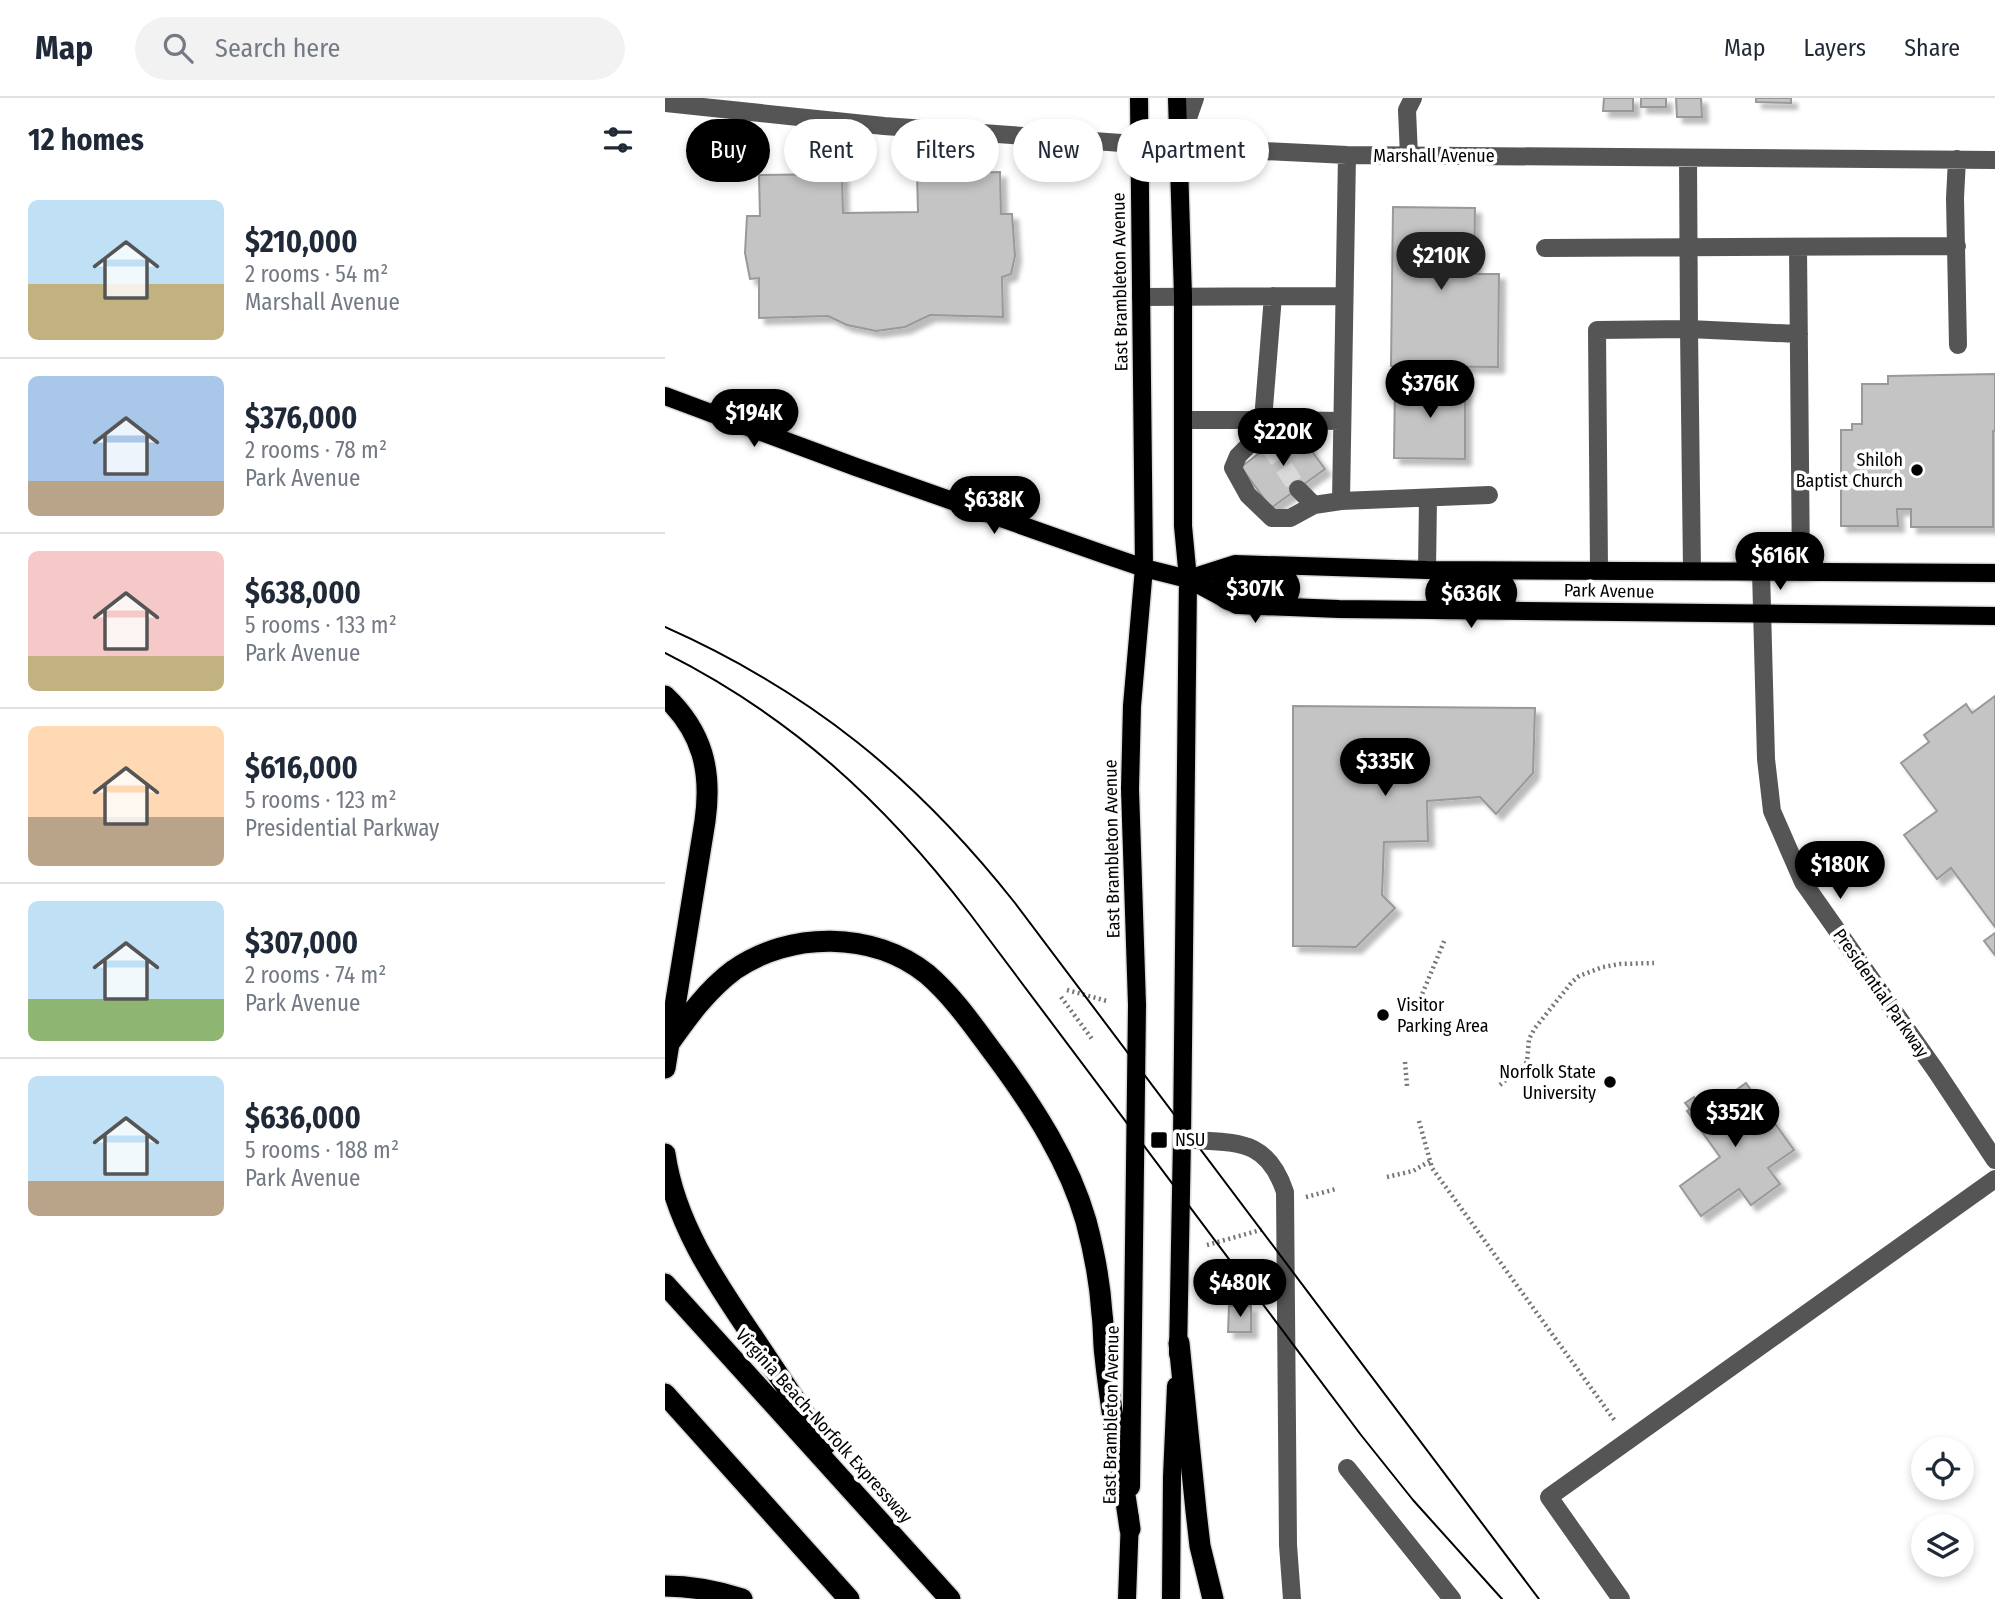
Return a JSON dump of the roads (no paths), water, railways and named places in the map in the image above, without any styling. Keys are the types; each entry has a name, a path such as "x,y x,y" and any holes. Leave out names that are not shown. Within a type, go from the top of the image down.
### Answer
{"highway":[{"path":"665,696 677,708 696,737 706,768 708,785 705,821 665,1069"},
{"path":"668,1045 702,1000 734,971 753,959 792,945 835,941 882,950 926,973 943,990 1015,1082 1040,1120 1056,1149 1085,1218 1099,1285 1104,1355 1130,1529"},
{"path":"665,1154 679,1208 713,1276 867,1508"},
{"name":"Virginia Beach-Norfolk Expressway","path":"665,1284 950,1599"},
{"path":"1179,1343 1196,1511 1213,1599"},
{"path":"665,1394 849,1599"},
{"path":"665,1586 707,1589 743,1599"}],"main road":[{"name":"East Brambleton Avenue","path":"1139,98 1139,119"},
{"path":"1177,98 1177,119"},
{"name":"East Brambleton Avenue","path":"1127,1599 1137,1005 1130,789 1132,705 1144,568 1139,182"},
{"path":"1171,1599 1172,1477 1179,1343 1188,579 1183,526 1183,296 1179,182"},
{"name":"Park Avenue","path":"665,396 856,467 1144,568 1188,579 1237,605 1339,609 1995,617"},
{"name":"Park Avenue","path":"1188,579 1235,564 1427,570 1995,573"}],"street":[{"path":"1188,119 1195,98"},
{"path":"1409,156 1407,110 1413,98"},
{"name":"Marshall Avenue","path":"665,103 884,126 1117,142"},
{"name":"Marshall Avenue","path":"1269,151 1409,156 1995,160"},
{"path":"1341,501 1347,155"},
{"path":"1688,158 1692,570"},
{"path":"1957,159 1958,345"},
{"path":"1545,248 1957,246"},
{"path":"1798,247 1801,572"},
{"path":"1273,296 1265,433 1238,456 1233,468 1248,495 1272,518 1290,518 1314,505 1341,501 1489,495"},
{"path":"1141,298 1344,296"},
{"path":"1599,569 1597,330 1799,334"},
{"path":"1183,420 1265,433 1342,421"},
{"path":"1298,489 1314,505"},
{"path":"1427,499 1427,570"},
{"name":"Presidential Parkway","path":"1761,571 1767,772 1772,811 1803,882 1995,1160"},
{"path":"1182,1139 1251,1147 1268,1158 1275,1167 1285,1192 1288,1558 1292,1599"},
{"path":"1621,1599 1549,1497 1995,1179"},
{"path":"1347,1468 1452,1599"}],"tunnel":[{"path":"1269,445 1298,489"}],"tram line":[{"path":"665,627 718,652 814,710 899,778 978,858 1015,903 1539,1599"},
{"path":"665,653 711,678 795,734 833,765 904,835 970,914 1361,1435 1413,1500 1502,1599"}],"place":[{"name":"Shiloh Baptist Church","path":"1917,470"},
{"name":"Visitor Parking Area","path":"1383,1015"},
{"name":"Norfolk State University","path":"1610,1082"},
{"name":"NSU","path":"1159,1140"}]}
